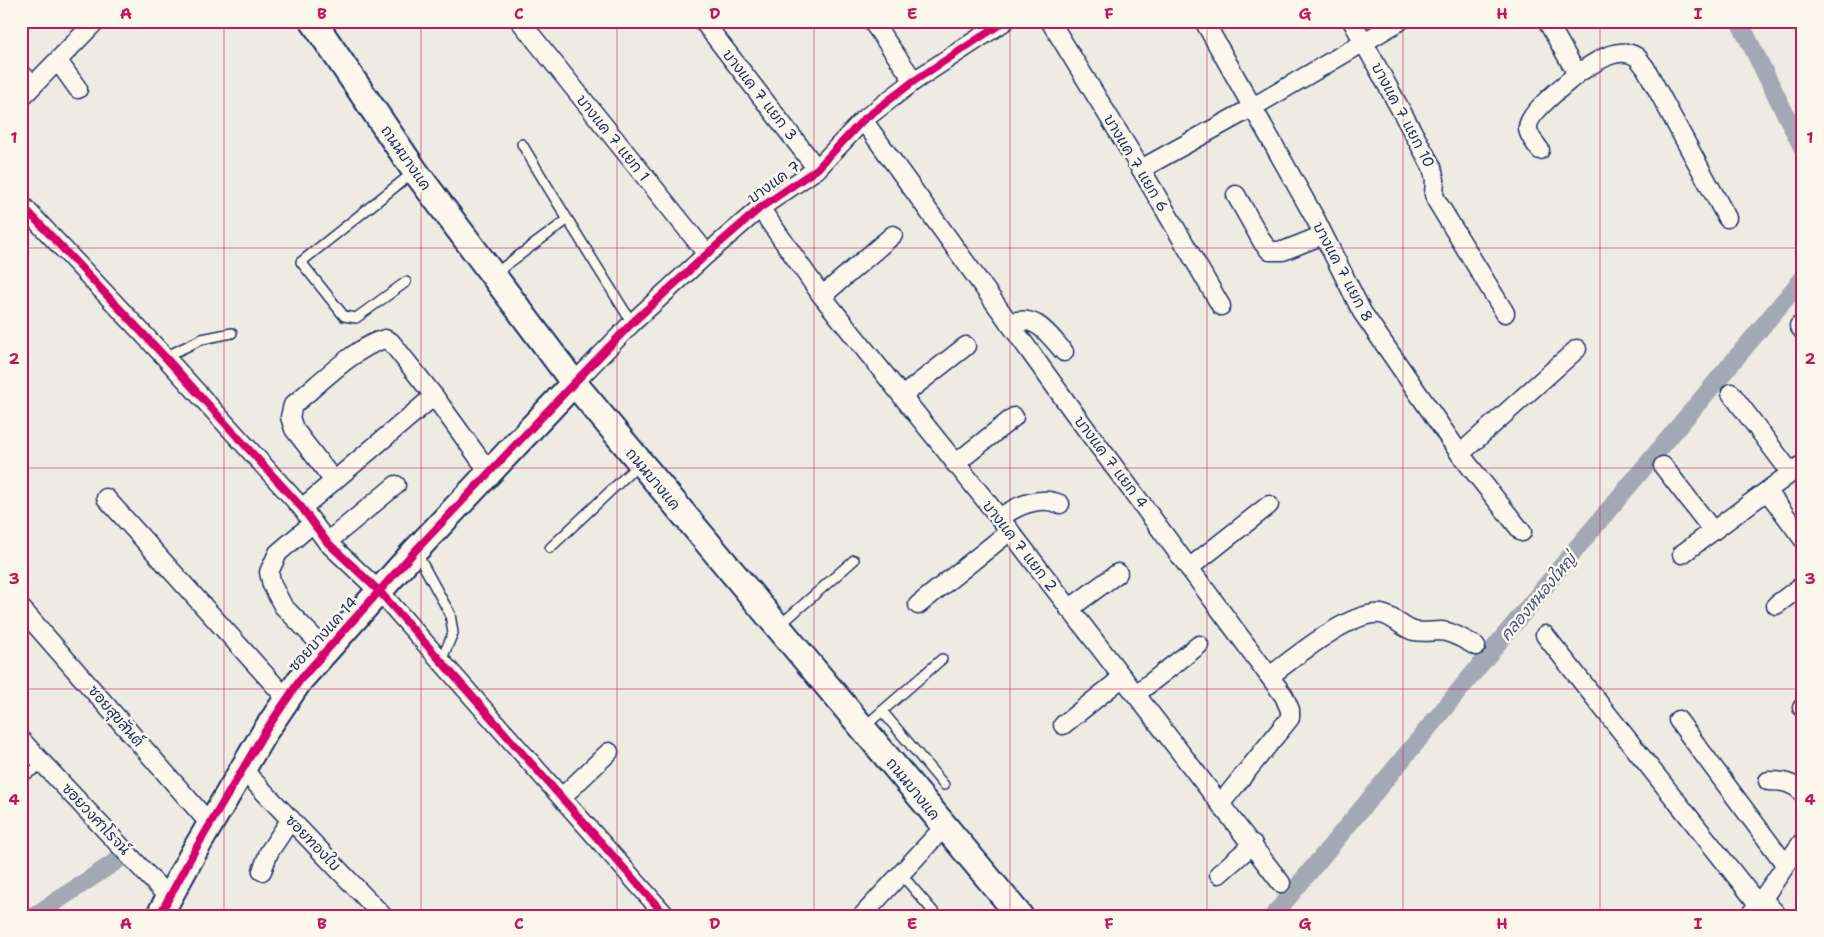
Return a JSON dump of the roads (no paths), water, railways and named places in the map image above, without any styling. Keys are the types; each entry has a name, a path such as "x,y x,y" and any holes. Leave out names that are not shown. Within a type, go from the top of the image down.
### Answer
{"main road":[{"name":"ถนนบางแค","path":"313,21 415,171 574,383 1020,916"},
{"name":"ซอยบางแค 14","path":"165,907 210,824 287,698 326,650 416,550 574,383"}],"street":[{"path":"21,98 96,21"},
{"name":"บางแค 7 แยก 1","path":"520,21 707,254"},
{"name":"บางแค 7 แยก 3","path":"702,21 817,168"},
{"path":"872,21 914,81"},
{"name":"บางแค 7","path":"574,383 632,323 707,254 760,208 817,168 863,120 914,81 1005,21"},
{"name":"บางแค 7 แยก 6","path":"1050,21 1141,169 1221,306"},
{"name":"บางแค 7 แยก 8","path":"1204,21 1323,235 1362,312 1460,454 1522,532"},
{"name":"บางแค 7 แยก 10","path":"1352,21 1432,167 1435,180 1434,194 1442,213 1506,313"},
{"path":"1141,169 1253,107 1400,21"},
{"path":"1547,21 1577,74"},
{"path":"1540,150 1529,134 1528,128 1531,119 1538,109 1577,74 1610,55 1619,52 1636,57 1645,67 1727,218"},
{"path":"58,60 78,89"},
{"name":"บางแค 7 แยก 4","path":"863,120 1009,323 1270,676 1287,702 1290,718 1221,803"},
{"path":"1236,195 1263,243 1270,251 1283,251 1323,235"},
{"path":"21,204 302,508 328,542 380,592 666,916"},
{"name":"บางแค 7 แยก 2","path":"760,208 822,296 1005,525 1282,883"},
{"path":"822,296 893,235"},
{"path":"1009,323 1019,319 1035,322 1043,328 1064,352"},
{"path":"334,481 294,429 290,417 294,406 350,358 376,341 385,339 391,342 434,396 489,472"},
{"path":"902,396 966,346"},
{"path":"1460,454 1577,349"},
{"path":"1682,554 1797,469 1731,393"},
{"path":"302,508 434,396"},
{"path":"955,464 1014,417"},
{"path":"1663,466 1713,531"},
{"path":"328,542 396,485"},
{"path":"1768,492 1803,539"},
{"path":"106,498 287,698"},
{"path":"918,605 1005,525 1010,511 1031,502 1053,501 1060,504"},
{"path":"1189,568 1269,505"},
{"path":"313,523 278,553 269,572 272,585 283,606 326,650"},
{"path":"1069,609 1118,573"},
{"path":"1776,605 1803,585"},
{"name":"ซอยสุขสันต์","path":"21,608 210,824"},
{"path":"1270,676 1333,630 1371,613 1389,616 1415,632 1450,633 1476,646"},
{"path":"1545,635 1757,906 1778,916"},
{"path":"1136,694 1199,645"},
{"path":"1062,724 1122,677"},
{"path":"1678,720 1785,864"},
{"name":"ซอยวงศาโรจน์","path":"21,740 165,907"},
{"path":"562,796 609,752"},
{"name":"ซอยทองใบ","path":"243,770 383,916"},
{"path":"1768,782 1784,781 1798,787 1803,793"},
{"path":"262,871 269,852 291,820"},
{"path":"862,916 944,827"},
{"path":"1757,906 1803,841"},
{"path":"1219,874 1253,844"}],"lane":[{"path":"21,73 27,74 38,81"},
{"path":"522,144 632,323"},
{"path":"406,282 356,318 344,316 301,262 415,171"},
{"path":"492,276 567,220"},
{"path":"164,357 202,339 232,333"},
{"path":"550,548 640,463"},
{"path":"416,550 450,614 453,633 441,660"},
{"path":"778,627 854,560"},
{"path":"863,728 942,659"},
{"path":"882,711 944,785"},
{"path":"21,778 43,764"},
{"path":"901,874 937,916"}],"waterway":[{"path":"1739,21 1803,149"},
{"name":"คลองหนองใหญ่","path":"1273,916 1580,544 1803,278"},
{"path":"34,916 121,858"}]}
